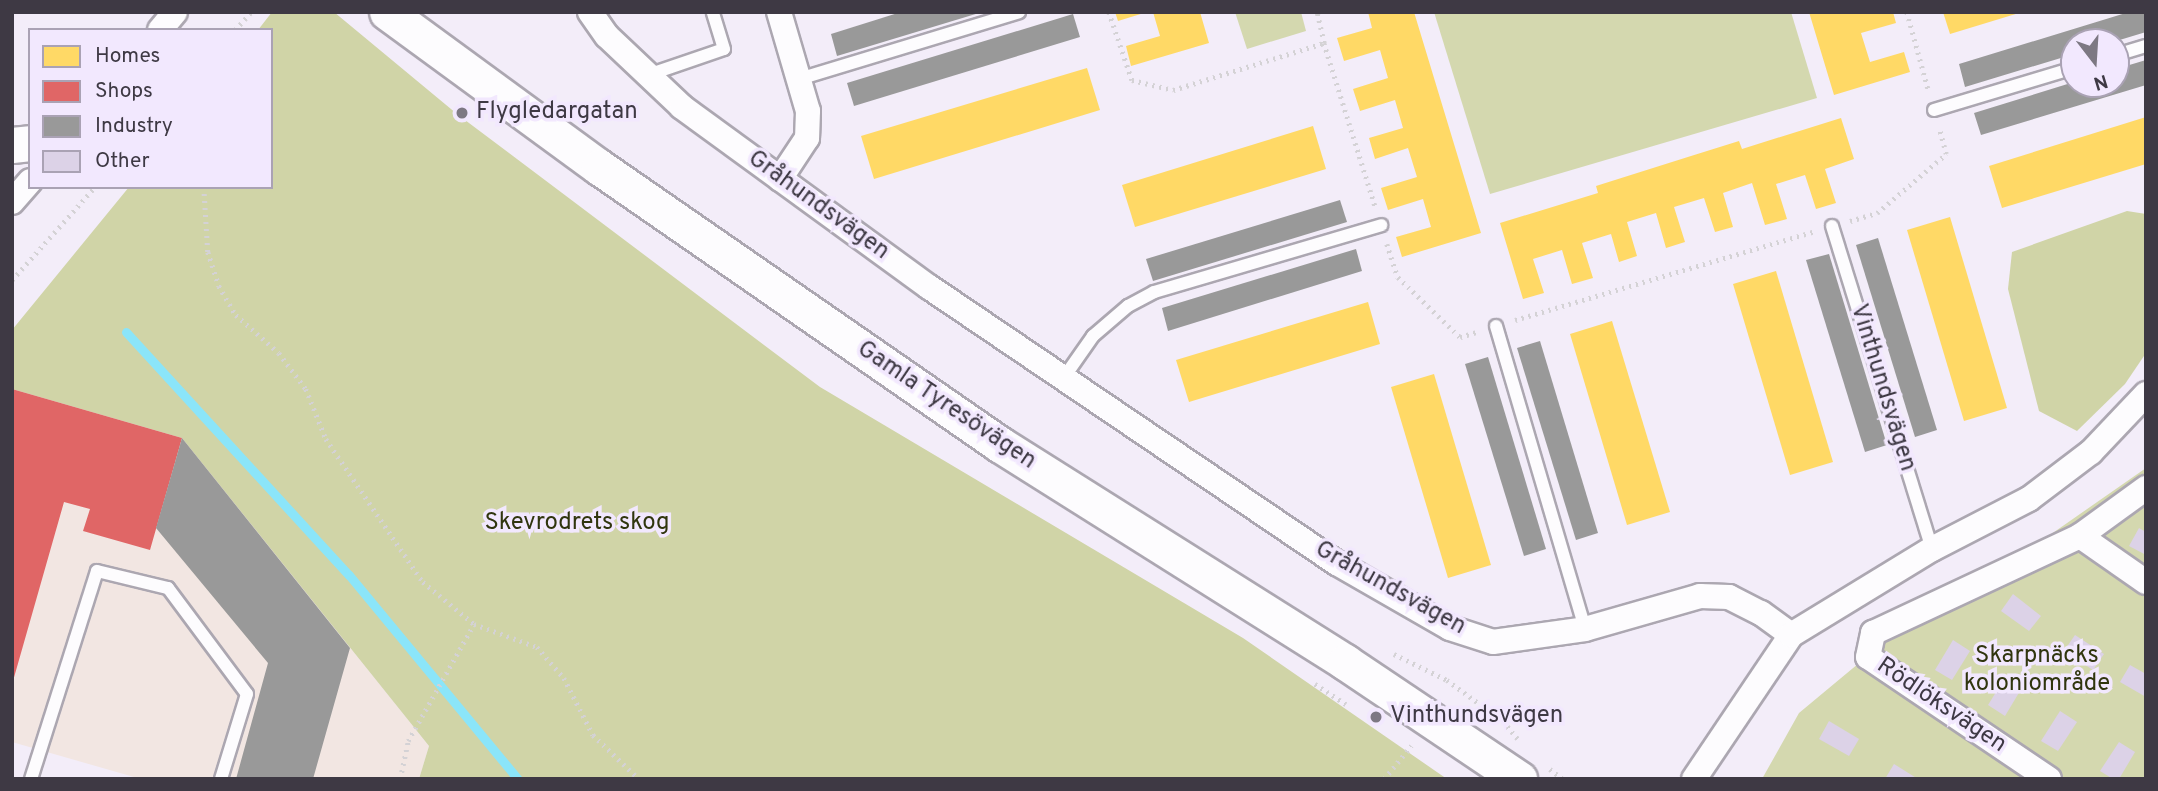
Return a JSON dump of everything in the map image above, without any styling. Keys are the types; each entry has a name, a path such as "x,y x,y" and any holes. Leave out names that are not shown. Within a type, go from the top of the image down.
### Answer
{"street":[{"path":"162,28 175,12"},
{"name":"Gamla Tyresövägen","path":"387,12 599,167 999,444 1345,662 1519,779"},
{"name":"Gråhundsvägen","path":"590,12 648,75 682,107 779,179 929,286 1337,563 1450,628 1493,642 1585,629 1700,596 1729,597 1791,635"},
{"path":"779,12 808,111 807,138 779,179"},
{"path":"12,202 28,183"},
{"path":"1694,779 1791,635 1932,549 2029,499 2091,452 2146,394"},
{"path":"2146,488 2080,536 2146,583"},
{"name":"Rödlöksvägen","path":"2049,779 1868,657 1873,633 2080,536"}],"lane":[{"path":"648,75 724,48 713,12"},
{"path":"799,79 1019,12"},
{"path":"1934,110 2060,72"},
{"path":"1065,376 1093,336 1128,306 1154,292 1381,225"},
{"name":"Vinthundsvägen","path":"1832,226 1932,549"},
{"path":"1496,326 1585,629"},
{"path":"30,779 97,571 168,588 247,694 221,779"}],"path":[{"path":"237,28 251,12"},
{"path":"1109,12 1132,80 1173,90 1324,43"},
{"path":"1317,12 1324,43 1398,277 1460,337 1877,213 1946,153 1907,12"},
{"path":"12,280 93,189"},
{"path":"204,189 208,252 236,315 279,353 306,389 326,439 423,582 474,624 537,647 564,678 593,735 639,779"},
{"path":"400,779 408,741 474,624"},
{"path":"1384,779 1411,746"}],"shaded area":[{"path":"12,389 182,438 429,746 419,779 141,779 12,742"}],"green space":[{"name":"Skevrodrets skog","path":"272,12 334,12 457,114 820,387 1243,638 1447,779 419,779 429,746 182,438 12,389 12,330 127,189 273,189 273,28 260,28"},
{"path":"1235,12 1301,12 1306,31 1247,49"},
{"path":"1434,12 1791,12 1817,98 1490,194"},
{"path":"2127,211 2146,214 2146,353 2125,384 2077,431 2039,411 2008,289 2012,252"},
{"name":"Skarpnäcks koloniområde","path":"2146,468 2146,779 1762,779 1799,713 1912,619 2024,553"}],"building: Homes":[{"path":"1115,12 1144,12 1144,13 1118,21"},
{"path":"1153,12 1200,12 1209,43 1131,66 1126,46 1160,36"},
{"path":"1368,12 1414,12 1481,233 1402,257 1396,237 1431,227 1423,199 1388,210 1381,188 1417,177 1408,148 1375,159 1369,138 1403,128 1395,100 1360,111 1353,89 1388,78 1380,50 1344,61 1337,38 1372,28"},
{"path":"1809,12 1893,12 1896,23 1861,33 1870,62 1904,52 1910,72 1834,95"},
{"path":"1943,12 2019,12 2019,13 1950,34"},
{"path":"1087,68 1100,110 874,179 861,136"},
{"path":"2146,117 2146,164 2002,208 1989,166"},
{"path":"1841,118 1854,159 1825,169 1836,203 1816,209 1805,175 1776,184 1787,219 1765,225 1752,183 1723,193 1733,227 1715,232 1704,198 1674,207 1685,242 1666,248 1656,213 1627,222 1637,256 1619,262 1611,234 1582,243 1593,278 1572,284 1562,250 1533,259 1544,293 1523,299 1500,223 1598,193 1596,186 1739,141 1742,149"},
{"path":"1313,126 1326,169 1135,227 1122,185"},
{"path":"1950,217 2007,408 1964,421 1907,230"},
{"path":"1776,271 1833,462 1790,475 1733,284"},
{"path":"1368,302 1380,344 1189,402 1176,360"},
{"path":"1612,321 1670,512 1627,525 1570,334"},
{"path":"1434,374 1491,565 1448,578 1391,387"}],"building: Shops":[{"path":"12,389 182,438 150,550 83,531 90,509 64,502 13,681"}],"building: Industry":[{"path":"901,12 979,13 837,56 831,34"},
{"path":"2129,12 2146,12 2146,32 2130,37 2130,28 2077,28"},
{"path":"1073,14 1080,37 854,106 847,83"},
{"path":"2060,33 2060,58 1965,87 1959,64"},
{"path":"2146,60 2146,85 2130,90 2130,65"},
{"path":"2060,86 2060,98 2103,98 1981,135 1974,113"},
{"path":"1340,200 1347,222 1153,281 1146,259"},
{"path":"1878,238 1937,430 1915,437 1856,245"},
{"path":"1356,249 1362,271 1168,331 1162,308"},
{"path":"1829,254 1887,445 1865,452 1806,260"},
{"path":"1540,341 1598,533 1576,540 1517,348"},
{"path":"1488,357 1546,549 1524,556 1465,364"},
{"path":"182,438 350,648 313,779 236,779 268,663 156,528"}],"building: Other":[{"path":"2139,528 2146,532 2146,555 2129,546"},
{"path":"2013,594 2041,616 2029,631 2001,611"},
{"path":"2075,635 2104,654 2093,670 2064,651"},
{"path":"1953,640 1970,651 1952,680 1935,670"},
{"path":"2130,665 2146,674 2146,697 2120,682"},
{"path":"2006,676 2023,686 2005,716 1988,705"},
{"path":"2060,711 2077,722 2058,751 2041,741"},
{"path":"1829,721 1859,739 1849,756 1819,739"},
{"path":"2119,742 2135,752 2119,779 2113,779 2100,771"},
{"path":"1894,764 1918,779 1885,779"}],"waterway":[{"path":"126,332 349,575 518,779"}],"place":[{"name":"Flygledargatan","path":"462,113"},
{"name":"Vinthundsvägen","path":"1376,717"}]}
